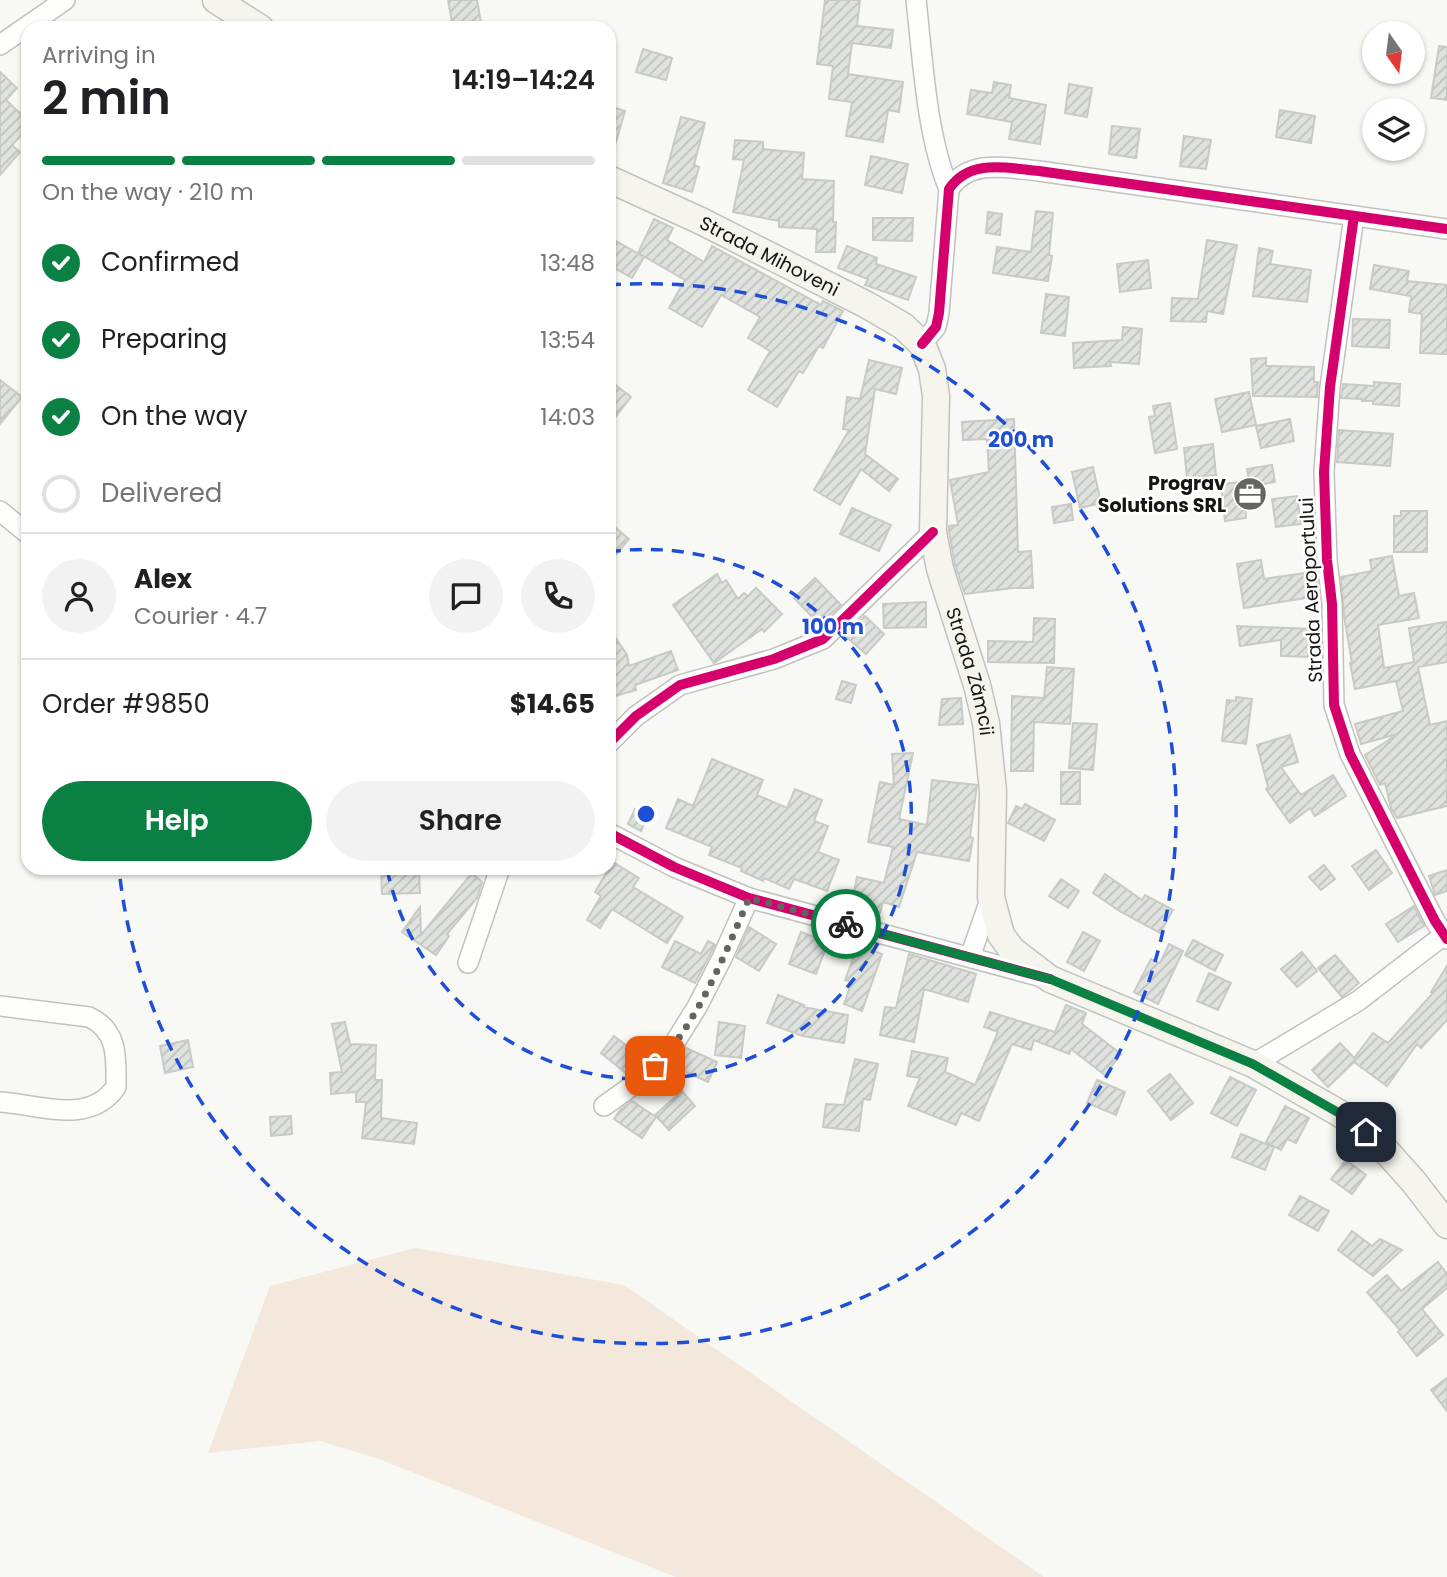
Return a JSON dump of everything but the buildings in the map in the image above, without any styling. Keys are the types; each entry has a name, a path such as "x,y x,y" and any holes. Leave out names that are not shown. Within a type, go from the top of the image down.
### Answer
{"main road":[{"path":"216,0 249,21"},
{"name":"Strada Mihoveni","path":"616,182 701,221 867,304 903,326 922,344"},
{"name":"Strada Zămcii","path":"922,344 932,369 936,396 933,532 940,569 977,685 986,723 993,792 991,897 1001,936 1012,950 1050,979 1253,1064 1339,1113 1366,1132 1413,1181 1447,1225"}],"street":[{"path":"31,21 50,0"},
{"path":"36,21 65,0"},
{"path":"916,0 934,141 940,168 949,189 939,313 936,327 922,344"},
{"path":"0,45 21,29"},
{"path":"949,189 962,174 987,166 1039,171 1447,229"},
{"name":"Strada Aeroportului","path":"1253,1064 1358,1001 1446,937 1364,784 1350,754 1334,705 1332,604 1327,560 1324,472 1330,387 1354,216"},
{"path":"0,511 21,528"},
{"path":"616,736 636,716 680,685 774,659 823,639 933,532"},
{"name":"Strada Zămcii","path":"616,837 674,867 749,898 1050,979"},
{"path":"468,963 498,875"},
{"path":"970,957 991,897"},
{"path":"604,1106 643,1078 667,1055 704,995 749,898"},
{"path":"0,1006 89,1017 100,1022 108,1033 116,1055 116,1087 101,1103 91,1108 76,1111 0,1101"}],"shaded area":[{"path":"415,1248 624,1285 1044,1577 676,1577 379,1459 320,1441 208,1453 270,1286"}],"cycle path":[{"path":"922,344 936,327 939,313 949,189 958,179 978,169 1002,167 1039,171 1447,229"},
{"path":"1354,216 1330,387 1324,472 1327,560 1332,604 1334,705 1350,754 1435,921 1447,939"},
{"path":"616,736 636,716 680,685 774,659 823,639 933,532"},
{"path":"616,837 674,867 749,898 1050,979"}],"way so far":[{"path":"655,1066 667,1055 697,1007 749,898 846,924"}],"place":[{"name":"Prograv Solutions SRL","path":"1250,494"}],"route":[{"path":"846,924 1050,979 1253,1064 1339,1113 1366,1132"}]}
